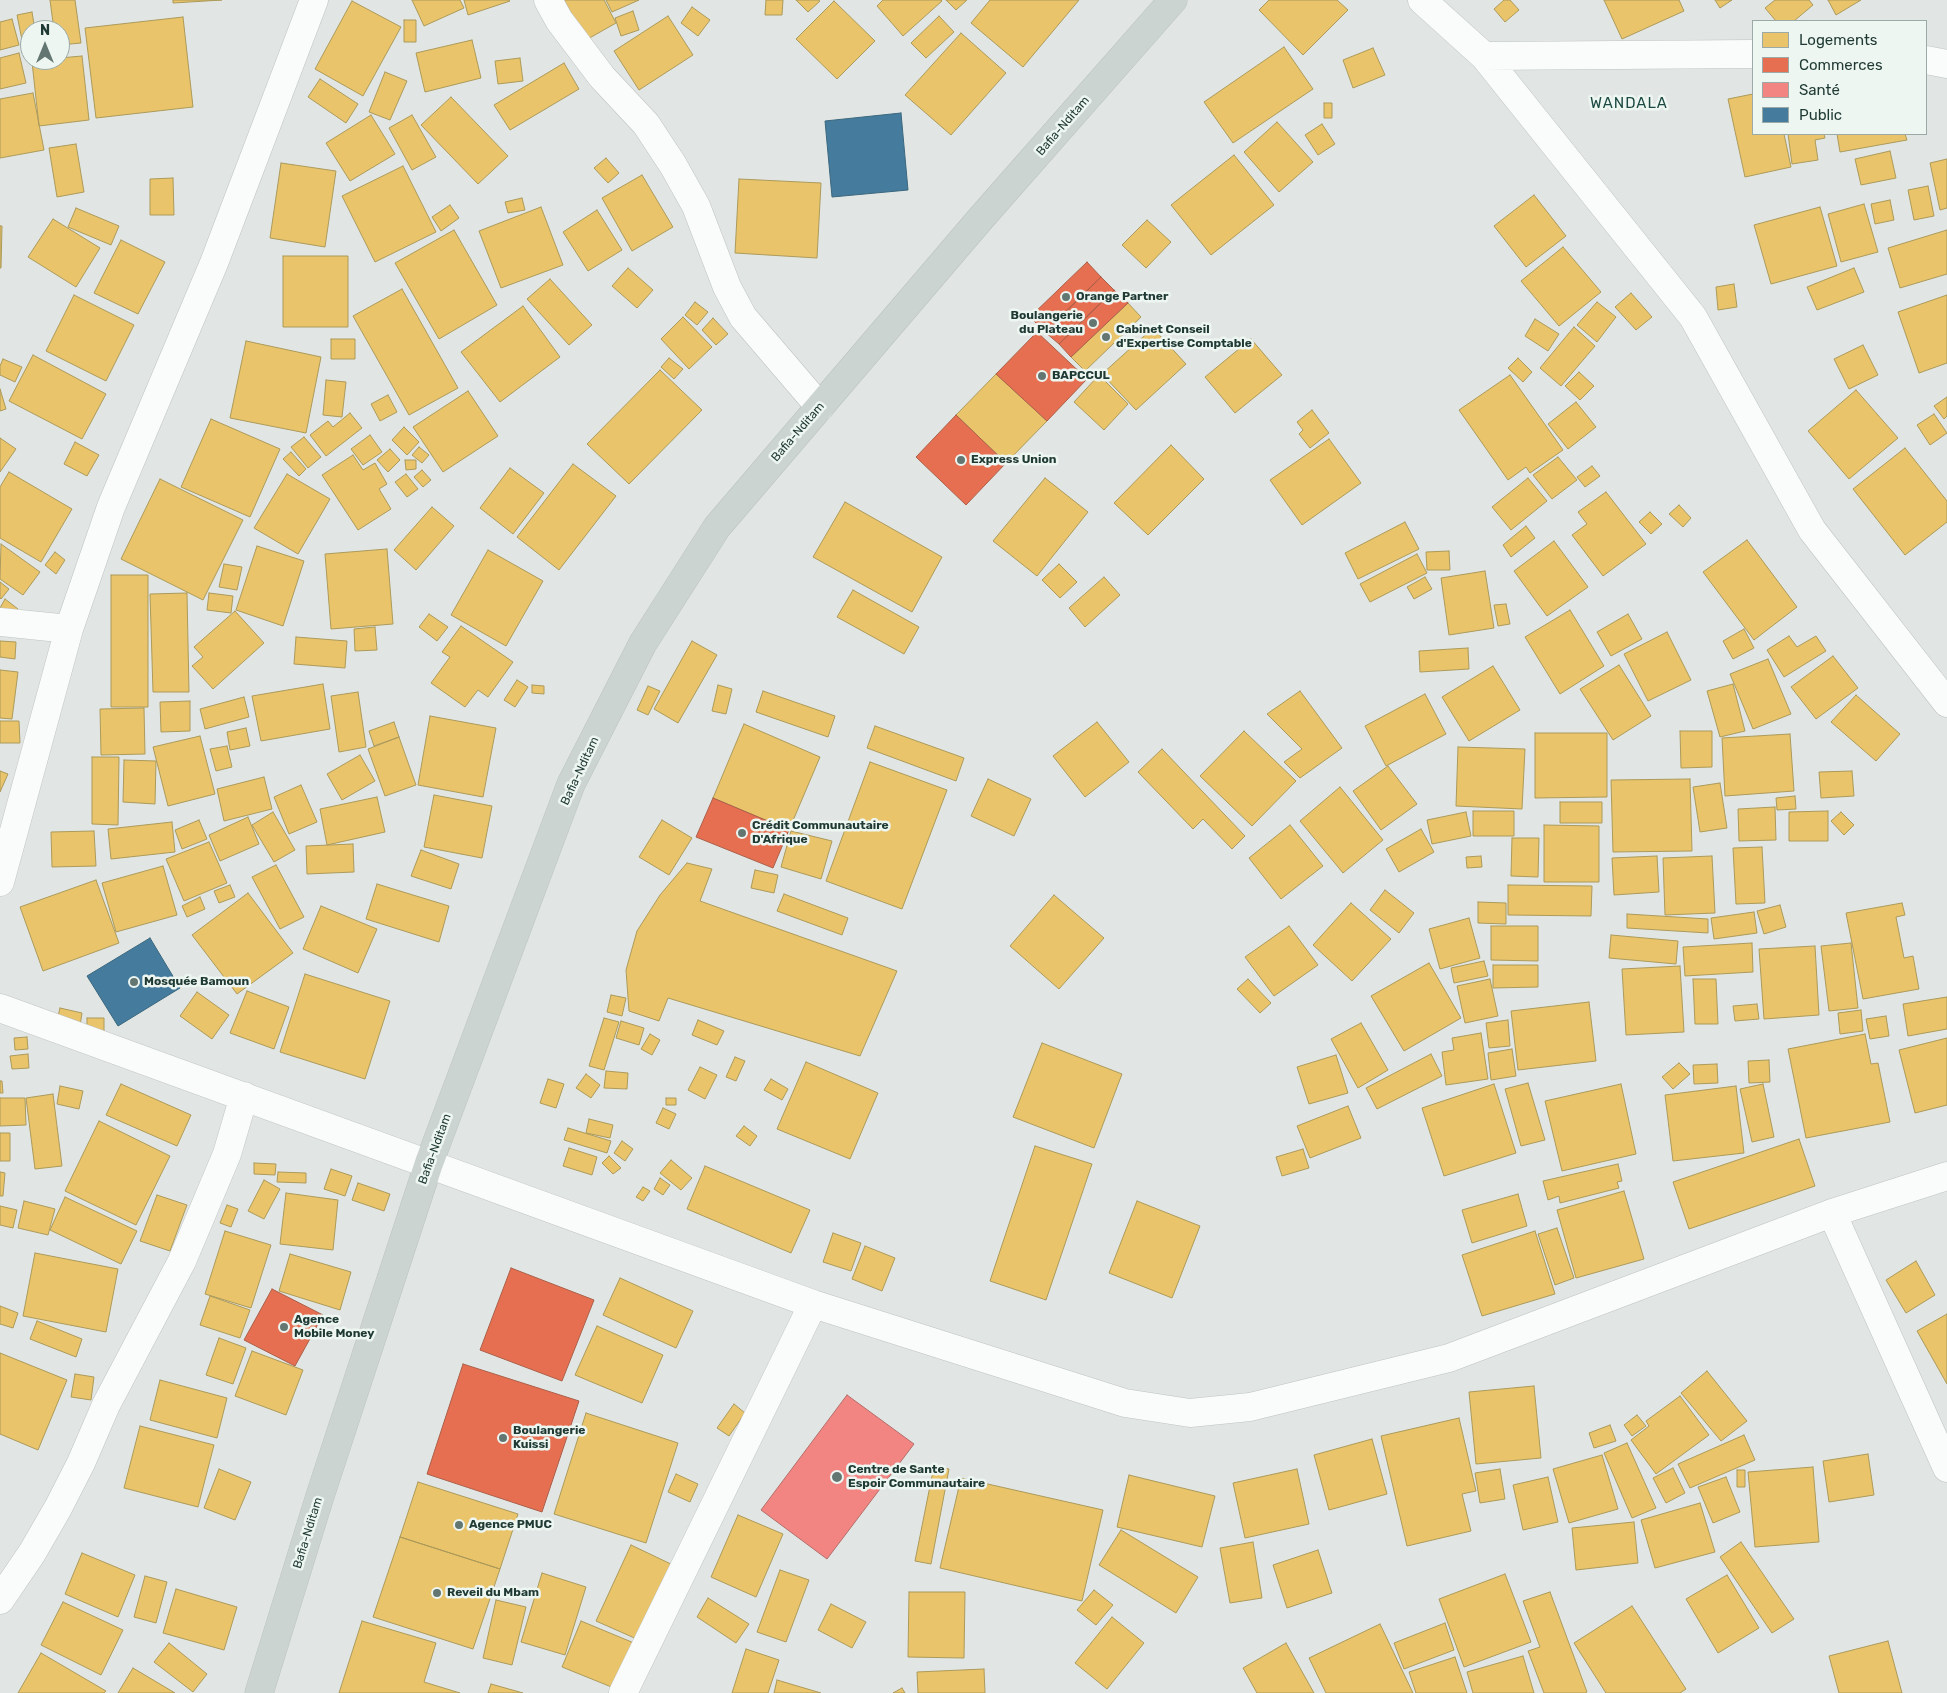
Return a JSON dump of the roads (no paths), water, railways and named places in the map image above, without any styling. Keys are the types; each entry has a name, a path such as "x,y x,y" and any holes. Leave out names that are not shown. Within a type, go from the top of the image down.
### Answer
{"main road":[{"name":"Bafia-Nditam","path":"258,1693 429,1163 571,784 643,643 717,527 982,217 1173,0"}],"street":[{"path":"0,882 69,629 111,507 214,264 314,0"},
{"path":"548,0 558,20 602,76 646,124 673,165 696,206 727,287 743,317 820,407"},
{"path":"1422,0 1484,56 1693,317 1812,530 1947,702"},
{"path":"1484,56 1752,54"},
{"path":"1927,60 1947,64"},
{"path":"0,622 69,629"},
{"path":"0,1008 813,1304 1125,1403 1190,1413 1250,1407 1449,1358 1832,1213 1947,1176"},
{"path":"0,1600 32,1553 58,1508 81,1463 106,1405 182,1261 227,1154 244,1096"},
{"path":"1832,1213 1947,1468"},
{"path":"623,1693 813,1304"}],"place":[{"name":"Orange Partner","path":"1066,297"},
{"name":"Boulangerie du Plateau","path":"1093,323"},
{"name":"Cabinet Conseil d'Expertise Comptable","path":"1106,337"},
{"name":"BAPCCUL","path":"1042,376"},
{"name":"Express Union","path":"961,460"},
{"name":"Crédit Communautaire D'Afrique","path":"742,833"},
{"name":"Mosquée Bamoun","path":"134,982"},
{"name":"Agence Mobile Money","path":"284,1327"},
{"name":"Boulangerie Kuissi","path":"503,1438"},
{"name":"Centre de Sante Espoir Communautaire","path":"837,1477"},
{"name":"Agence PMUC","path":"459,1525"},
{"name":"Reveil du Mbam","path":"437,1593"}],"district":[{"name":"WANDALA","path":"1629,104"}]}
